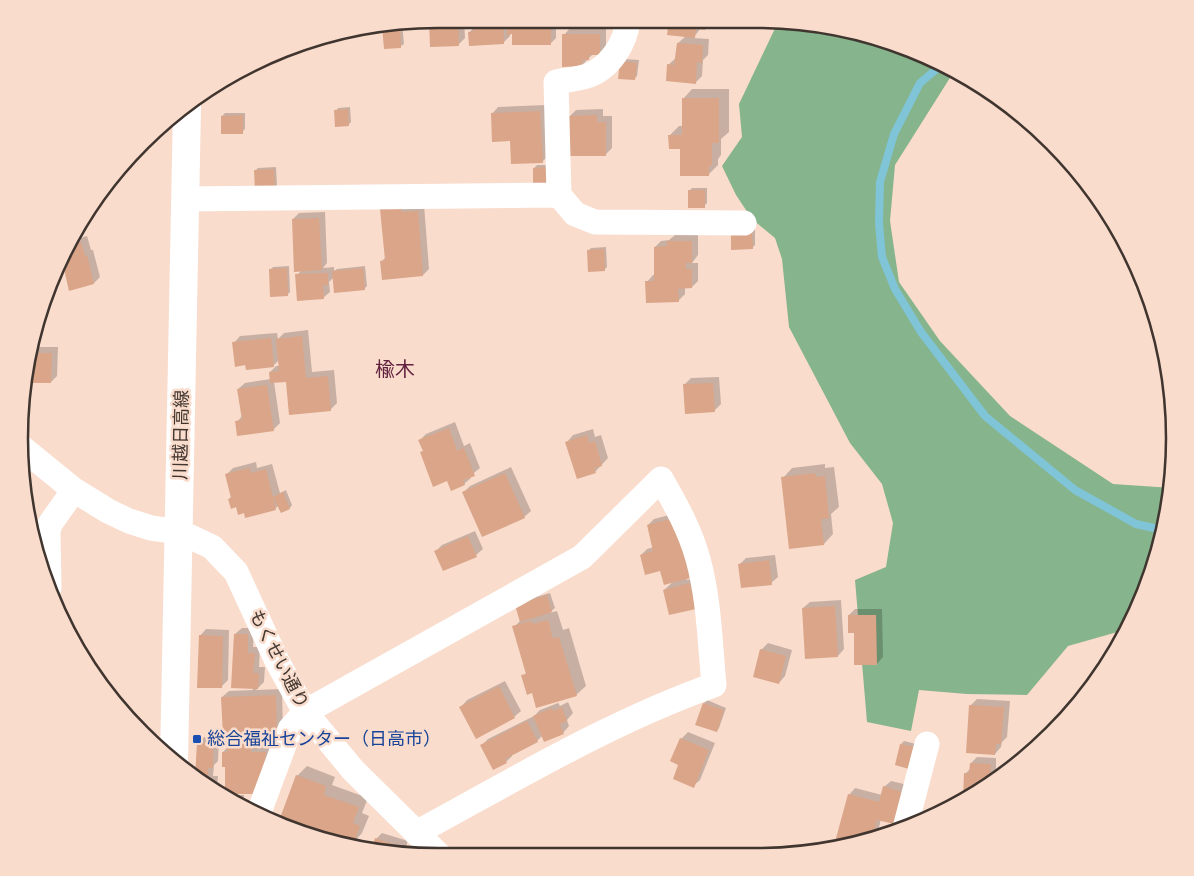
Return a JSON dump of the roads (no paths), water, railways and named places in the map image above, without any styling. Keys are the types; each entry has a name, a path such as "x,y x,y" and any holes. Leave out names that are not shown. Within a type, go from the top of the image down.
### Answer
{"main road":[{"name":"川越日高線","path":"174,753 187,113"}],"street":[{"path":"627,28 611,61 588,76 556,82 559,195 575,214 595,222 744,223"},
{"path":"185,199 559,195"},
{"name":"もくせい通り","path":"28,453 74,490 108,511 129,521 151,528 180,532 212,547 236,572 277,661 305,712 353,770 432,848"},
{"path":"260,808 290,729 305,712 582,557 661,479 684,520 698,559 707,613 714,685 683,696 609,728 416,833"},
{"path":"49,569 48,531 50,524 74,490"},
{"path":"913,817 927,744"}],"waterway":[{"path":"936,69 920,83 894,134 880,182 879,223 882,257 895,289 921,332 985,416 1075,490 1136,524 1157,529"}],"place":[{"name":"総合福祉センター（日高市）","path":"197,739"}],"district":[{"name":"楡木","path":"395,369"}]}
